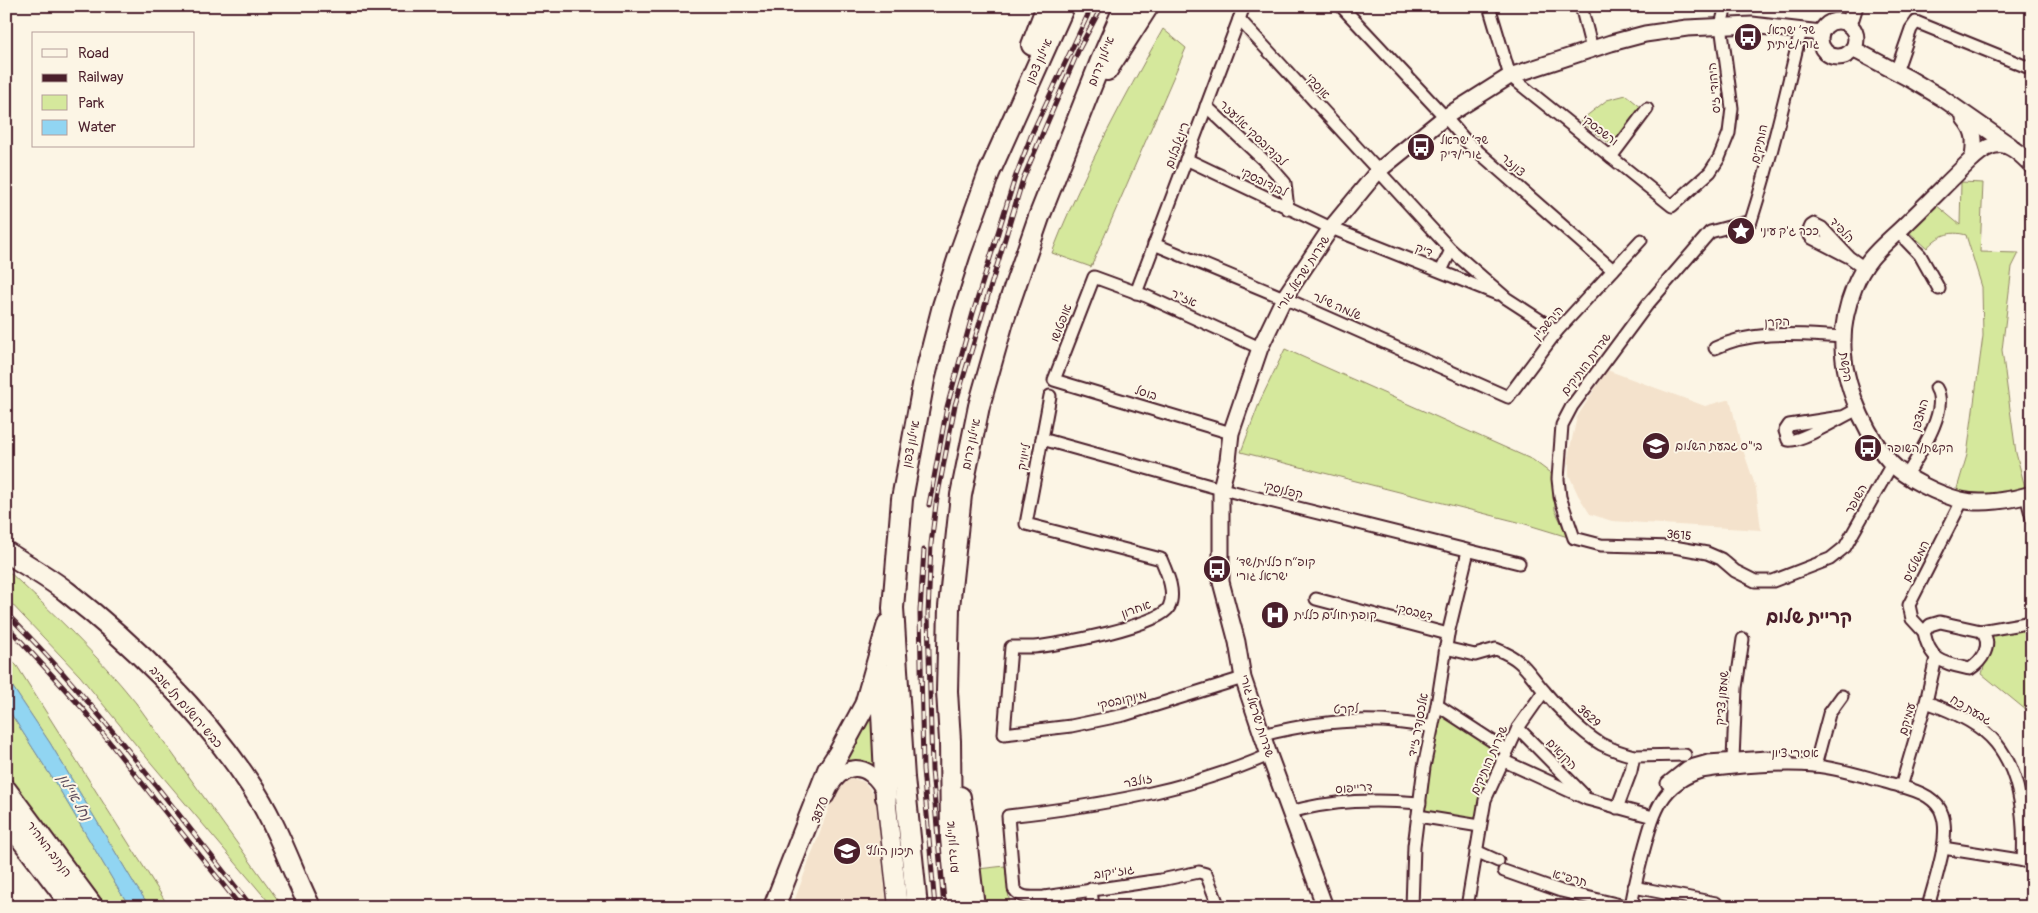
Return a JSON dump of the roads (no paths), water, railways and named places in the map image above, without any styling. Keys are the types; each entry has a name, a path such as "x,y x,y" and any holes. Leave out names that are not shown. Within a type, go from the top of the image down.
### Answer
{"highway":[{"path":"989,173 1047,6"},
{"name":"איילון צפון","path":"917,907 903,759 893,608 902,499 924,380 943,306 960,253 989,173 1064,6"},
{"name":"איילון דרום","path":"957,907 950,838 950,741 947,691 949,607 961,495 979,406 1004,318 1039,217 1124,6"},
{"path":"1082,109 1148,6"},
{"name":"כביש ירושלים תל אביב","path":"6,552 65,591 102,621 174,690 204,724 250,785 281,841 310,907"},
{"path":"886,797 882,691 885,646 893,608"},
{"path":"774,907 826,775 865,705 893,608"},
{"path":"950,741 966,830 974,907"},
{"name":"הנתיב המהיר","path":"6,790 93,907"},
{"path":"6,819 72,905"}],"main road":[{"path":"886,797 898,907"}],"street":[{"name":"רינגלבלום","path":"1136,292 1244,6"},
{"path":"1489,6 1510,76"},
{"path":"1580,6 1592,49"},
{"name":"היהודי זיס","path":"1672,206 1710,172 1719,158 1729,133 1732,108 1721,25 1726,6"},
{"path":"1844,23 1845,6"},
{"path":"1844,23 1855,6"},
{"name":"צונזר","path":"1348,8 1465,140 1613,270"},
{"name":"אנסקי","path":"1239,19 1378,172"},
{"path":"1896,72 1911,29 1916,22 2032,69"},
{"path":"1844,23 1855,33 1855,44 1853,49 1844,56 1833,56 1823,50 1820,39 1821,33 1828,24 1844,23"},
{"name":"שדרות ישראל גורי","path":"1325,907 1243,678 1237,642 1221,582 1221,488 1228,460 1231,433 1260,348 1284,298 1331,228 1378,172 1445,117 1510,76 1592,49 1646,34 1687,28 1721,25 1752,26 1821,33"},
{"name":"הותיקים","path":"1710,232 1751,221 1765,178 1770,151 1801,30"},
{"path":"1853,49 1942,98 1956,110 2012,146 2032,166"},
{"name":"ורשבסקי","path":"1510,76 1672,206"},
{"name":"לבנדובסקי אליעזר","path":"1206,106 1270,166 1285,183 1288,209"},
{"path":"1611,157 1647,110"},
{"path":"1956,110 1973,131 1975,139 1973,158"},
{"name":"הקשת","path":"2012,146 1995,145 1980,152 1869,259 1863,267 1846,312 1843,337 1844,369 1858,409 1871,437 1892,464 1940,493 1962,501 2005,500 2029,495"},
{"name":"לבנדובסקי","path":"1186,159 1331,228"},
{"name":"דיק","path":"1378,172 1452,250 1506,298 1557,331"},
{"name":"דיק","path":"1331,228 1506,298"},
{"name":"שדרות הותיקים","path":"1574,538 1560,497 1558,461 1562,425 1572,406 1647,305 1710,232"},
{"path":"1898,232 1920,254 1936,280 1939,289"},
{"path":"1613,270 1641,240"},
{"name":"שלמה שילר","path":"1154,244 1284,298 1508,397"},
{"path":"1441,271 1452,250"},
{"name":"הלפיד","path":"1849,257 1863,267"},
{"name":"הירשביין","path":"1508,397 1557,331 1613,270"},
{"name":"אז\"ר","path":"1094,277 1136,292 1260,348"},
{"name":"אופטושו","path":"1054,380 1094,277"},
{"name":"הקרן","path":"1715,348 1743,338 1794,335 1843,337"},
{"name":"בוסל","path":"1054,380 1231,433"},
{"name":"המצפן","path":"1907,474 1931,432 1940,402 1939,392 1936,388"},
{"name":"לייוויק","path":"1026,524 1050,396"},
{"path":"1841,417 1858,409"},
{"name":"קפלנסקי","path":"1042,439 1221,488 1468,551 1519,562"},
{"name":"השופר","path":"1773,581 1830,559 1845,548 1892,464"},
{"path":"2029,495 2032,518"},
{"name":"המשלטים","path":"1924,632 1912,619 1908,605 1962,501"},
{"name":"אחרון","path":"1004,734 1010,647 1034,647 1092,638 1152,620 1168,609 1170,604 1170,583 1161,559 1026,524"},
{"name":"3615","path":"1574,538 1602,545 1674,547 1707,553 1721,559 1735,571 1754,581 1773,581"},
{"name":"אלכסנדר זייד","path":"1412,907 1414,846 1432,726 1445,648 1468,551"},
{"name":"דשבסקי","path":"1316,599 1448,634"},
{"path":"1981,631 1987,640 1986,650 1978,664 1970,670 1936,658 1927,645 1924,632 1930,626 1940,622 1981,631 2032,622"},
{"name":"שמעון צדיק","path":"1733,759 1732,743 1736,688 1743,639"},
{"name":"3629","path":"1445,648 1475,655 1496,648 1513,656 1530,670 1544,691 1574,722 1599,743 1634,756 1685,755"},
{"name":"עמיקם","path":"1901,787 1926,702 1936,658"},
{"name":"מינקובסקי","path":"1004,734 1071,726 1124,715 1243,678"},
{"name":"שדרות הותיקים","path":"1467,907 1485,800 1518,728 1544,691"},
{"path":"1661,801 1661,793 1666,784 1681,770 1700,763 1767,757 1811,766 1829,714 1842,696"},
{"name":"גבעת כח","path":"1926,702 1969,722 1996,742 2013,773 2018,792 2023,816 2027,861"},
{"name":"הקנאים","path":"1437,705 1504,755 1587,799 1653,817"},
{"name":"לקרט","path":"1262,735 1295,727 1327,723 1380,721 1432,726"},
{"name":"הקנאים","path":"1518,728 1587,799"},
{"name":"זולצר","path":"1025,898 1018,894 1014,888 1008,816 1082,806 1148,794 1208,778 1269,755"},
{"path":"1617,808 1631,771 1634,756"},
{"name":"אסירי ציון","path":"1630,907 1653,817 1661,801 1678,782 1701,772 1811,766 1841,770 1901,787 1926,796 1936,803 1942,813 1945,828 1943,848 1928,907"},
{"name":"3870","path":"782,907 828,790 836,777 855,768 864,770 876,778 886,797"},
{"name":"דרייפוס","path":"1290,812 1320,804 1356,800 1420,803"},
{"path":"1418,816 1480,826"},
{"path":"1943,848 2027,861"},
{"name":"תרפ\"א","path":"1476,851 1501,866 1561,891 1630,907"},
{"name":"גוז'יקוב","path":"1025,898 1044,897 1161,880 1199,872 1206,874 1220,907"},
{"path":"1634,887 1716,903"},
{"path":"1090,889 1093,907"}],"water":[{"name":"נחל איילון","path":"6,677 50,743 150,907 131,907 120,892 61,792 6,706"}],"railway":[{"path":"929,505 947,407 973,313 1015,178 1033,131 1092,6"},
{"path":"944,907 932,770 928,614 931,544 936,504 955,405 1023,179 1079,49 1102,6"},
{"path":"924,550 920,611 923,769 935,907"},
{"path":"6,613 103,719 252,907"},
{"path":"6,625 83,709 241,907"}],"place":[{"name":"שד׳ ישראל גורי/גיתית","path":"1748,37"},
{"name":"שד׳ ישראל גורי/דיק","path":"1421,147"},
{"name":"ככר ג'ק עיני","path":"1741,231"},
{"name":"בי\"ס גבעת השלום","path":"1656,446"},
{"name":"הקשת/השופר","path":"1868,448"},
{"name":"קופ״ח כללית/שד׳ ישראל גורי","path":"1217,569"},
{"name":"קופת חולים כללית","path":"1275,615"},
{"name":"תיכון הולץ","path":"847,851"}],"district":[{"name":"קריית שלום","path":"1809,617"}]}
